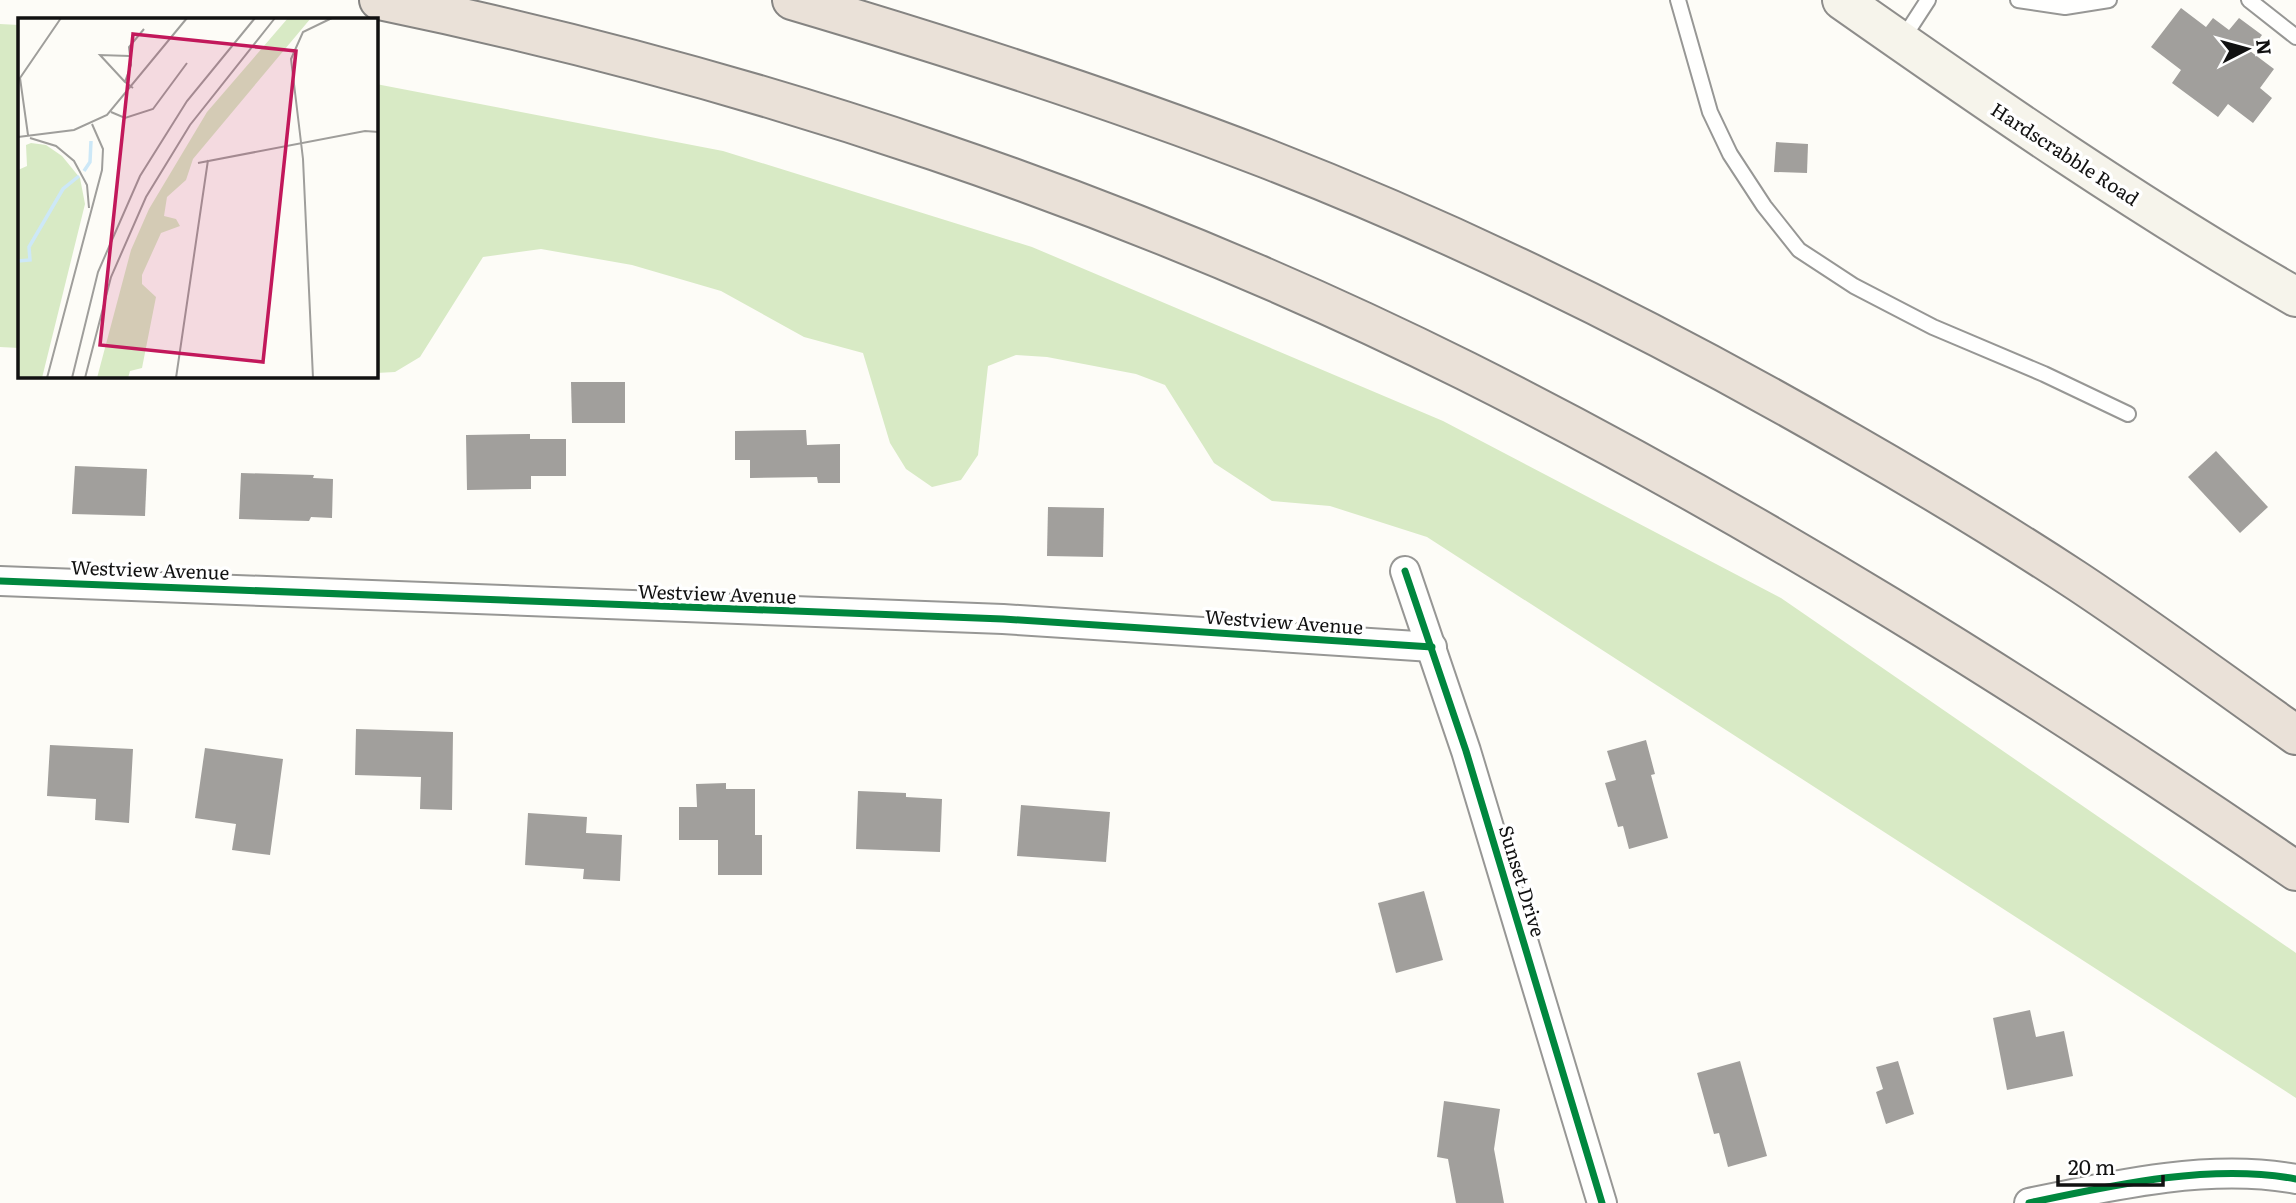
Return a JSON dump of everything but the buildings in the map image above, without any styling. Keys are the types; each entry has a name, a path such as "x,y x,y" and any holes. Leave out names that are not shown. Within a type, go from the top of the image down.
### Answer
{"highway":[{"path":"379,0 509,27 640,61 877,132 1115,216 1363,323 1474,375 1676,481 1867,593 2114,748 2296,871"},
{"path":"792,0 1016,69 1149,115 1268,159 1506,263 1672,346 1861,449 2075,580 2296,735"}],"main road":[{"name":"Hardscrabble Road","path":"1842,0 1996,108 2162,218 2296,297"}],"street":[{"name":"Sunset Drive","path":"1405,570 1496,849 1602,1203"},
{"name":"Westview Avenue","path":"0,581 1003,620 1432,647"},
{"path":"2029,1203 2098,1188 2171,1178 2232,1174 2296,1179"}],"lane":[{"path":"1678,0 1710,113 1730,154 1764,206 1799,250 1854,286 1933,327 2044,374 2128,414"},
{"path":"1901,42 1928,0"},
{"path":"2018,0 2065,7 2109,0"},
{"path":"2249,0 2296,37"}],"green space":[{"path":"0,24 18,25 18,348 0,347"},
{"path":"378,84 723,151 1032,247 1443,421 1781,598 2296,953 2296,1098 1427,537 1330,506 1272,501 1214,463 1165,385 1136,374 1047,357 1016,355 988,366 978,455 961,480 932,487 906,469 890,443 863,353 804,337 721,291 632,265 541,249 483,257 420,357 395,372 378,373"}],"cycle path":[{"path":"1405,571 1466,751 1602,1203"},
{"path":"0,581 1003,619 1432,647"},
{"path":"2029,1203 2162,1178 2230,1173 2296,1179"}]}
